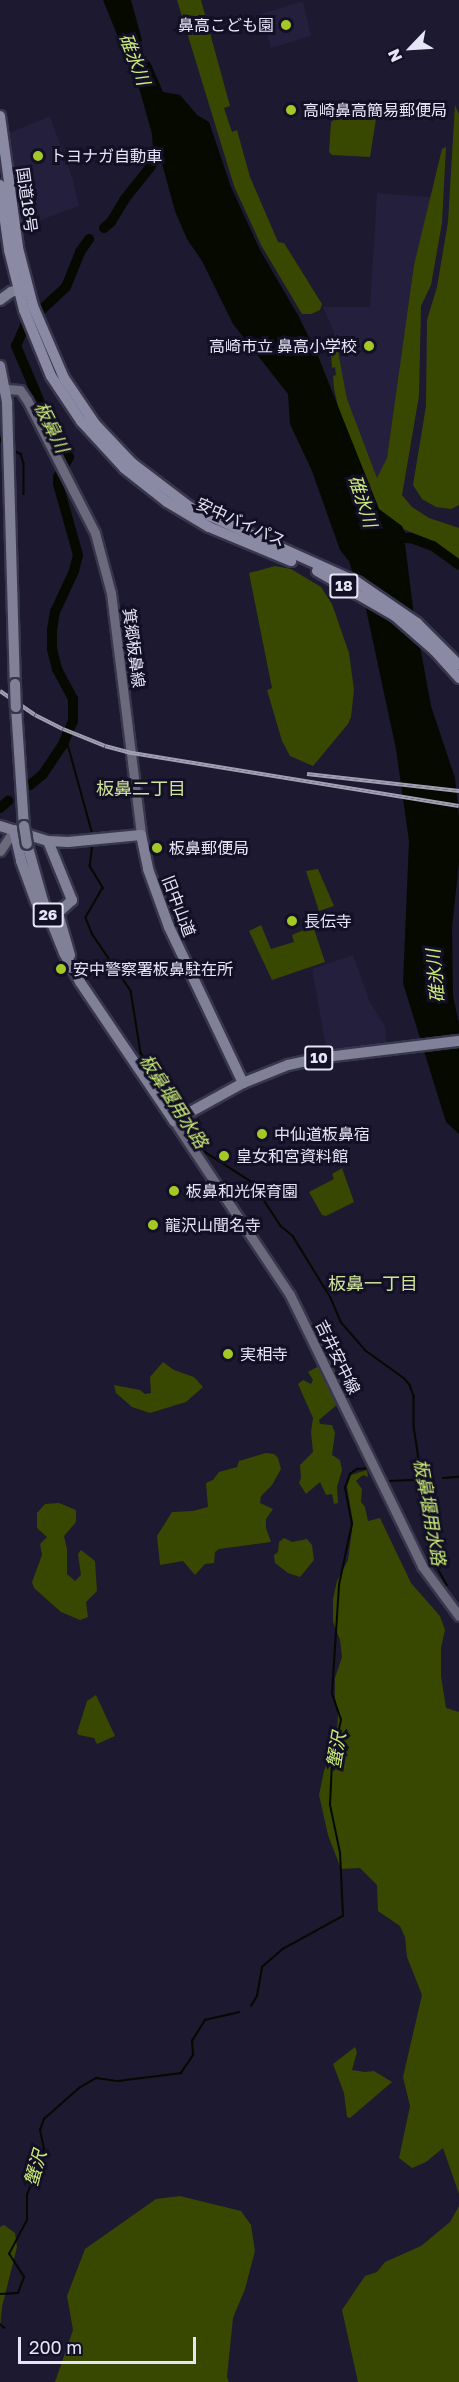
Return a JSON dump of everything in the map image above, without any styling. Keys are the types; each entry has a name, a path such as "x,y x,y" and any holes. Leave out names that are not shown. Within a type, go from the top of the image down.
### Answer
{"highway":[{"name":"国道18号","path":"0,116 23,288"},
{"name":"国道18号","path":"0,185 23,288"},
{"name":"安中バイパス","path":"23,288 51,376 92,434 124,468 147,487 209,527 318,571 373,601 422,639 459,678"},
{"name":"安中バイパス","path":"32,320 64,378 95,424 151,480 203,514 357,582 417,623 458,664"}],"main road":[{"path":"0,300 23,288"},
{"name":"26","path":"0,366 6,389 19,828 27,844 45,909 72,968 180,1118"},
{"name":"箕郷板鼻線","path":"6,389 20,390 23,394 95,533 111,593 141,835"},
{"path":"0,826 19,828 48,841 94,840 141,835"},
{"path":"0,851 19,828"},
{"path":"19,828 29,884 52,939 80,982"},
{"name":"旧中山道","path":"141,835 148,869 169,927 243,1083"},
{"path":"48,841 72,900 58,913 72,968"},
{"name":"10","path":"243,1083 296,1062 459,1041"},
{"path":"180,1118 243,1083"},
{"name":"吉井安中線","path":"180,1118 290,1295 422,1566 459,1616"}],"shaded area":[{"name":"鼻高こども園","path":"303,1 311,36 271,48 261,14"},
{"name":"トヨナガ自動車","path":"50,116 73,180 79,206 27,225 22,222 9,133"},
{"name":"高崎市立 鼻高小学校","path":"377,193 432,197 414,265 387,458 377,479 347,399 335,335 323,307 370,307"},
{"path":"353,955 370,1002 385,1027 387,1046 327,1053 312,969"}],"green space":[{"path":"177,0 201,0 230,106 224,108 232,132 237,130 250,177 278,242 284,243 322,304 320,310 311,314 302,314 261,245 234,186"},
{"path":"455,105 459,114 459,505 451,509 436,507 422,499 413,485 426,406 427,320 437,287 448,222"},
{"path":"374,116 376,119 370,157 332,155 329,152 331,122"},
{"path":"446,147 442,223 431,285 421,306 419,396 402,495 412,507 429,518 459,528 459,561 428,539 396,526 379,509 340,416 334,388 333,376 336,375 335,367 332,368 330,339 335,335 347,399 377,478 387,458 414,265 442,149"},
{"path":"275,566 291,569 321,587 332,604 349,653 354,690 351,717 348,724 313,766 290,756 282,741 267,690 272,688 249,573"},
{"path":"318,869 334,906 319,911 306,871"},
{"path":"261,925 271,949 294,942 292,935 313,926 325,962 272,980 249,931"},
{"path":"342,1168 354,1202 326,1216 322,1215 309,1192 334,1179 332,1174"},
{"path":"319,1361 339,1403 319,1420 320,1424 332,1425 335,1433 332,1455 340,1460 342,1470 337,1487 338,1503 334,1504 332,1494 326,1495 320,1482 306,1494 299,1483 300,1465 313,1452 311,1432 313,1418 298,1384 303,1380 311,1384 313,1380 308,1372 317,1367"},
{"path":"163,1362 174,1370 194,1377 203,1387 186,1402 150,1413 132,1407 116,1393 114,1385 140,1390 145,1394 151,1393 150,1377"},
{"path":"266,1453 274,1454 278,1458 281,1469 272,1485 261,1496 260,1503 273,1509 266,1519 266,1528 271,1542 219,1549 215,1552 214,1563 205,1564 195,1575 183,1561 160,1565 157,1536 172,1512 193,1511 208,1507 206,1483 213,1480 219,1472 237,1467 239,1461"},
{"path":"367,1470 368,1477 363,1475 356,1481 362,1489 361,1502 365,1507 368,1521 380,1518 411,1583 440,1616 445,1630 441,1648 441,1676 446,1708 459,1712 459,2194 443,2148 426,2162 412,2168 399,2158 410,2106 403,2077 422,1995 407,1957 405,1937 400,1926 378,1911 377,1885 360,1868 341,1869 328,1835 319,1795 324,1771 337,1735 335,1678 342,1657 340,1640 333,1622 333,1599 337,1581 348,1560 353,1523 347,1486 351,1475"},
{"path":"59,1503 76,1510 76,1522 64,1536 67,1549 67,1574 75,1581 81,1575 78,1554 81,1550 95,1561 97,1591 86,1602 88,1617 80,1620 61,1612 34,1588 32,1582 42,1555 40,1544 47,1537 37,1528 37,1513 45,1504"},
{"path":"284,1538 292,1542 307,1539 312,1545 314,1560 300,1577 288,1573 275,1563 274,1555 278,1552 279,1542"},
{"path":"96,1695 115,1736 97,1744 94,1738 77,1733 87,1701"},
{"path":"355,2047 357,2052 352,2070 374,2071 392,2082 350,2118 347,2117 344,2093 333,2064"},
{"path":"180,2196 241,2211 251,2225 255,2251 245,2289 233,2318 227,2377 229,2382 55,2382 73,2330 67,2296 85,2249 156,2199"},
{"path":"459,2206 459,2382 358,2382 342,2310 365,2276 377,2272 385,2262 421,2246 450,2222"},
{"path":"4,2225 15,2233 17,2247 2,2307 0,2328 0,2227"}],"water":[{"name":"碓氷川","path":"103,0 131,0 142,40 138,50 151,64 163,92 180,95 197,115 209,122 231,187 260,250 299,317 318,356 379,509 402,526 405,533 399,535 405,544 413,608 431,706 455,778 459,817 459,862 452,928 453,996 459,1023 459,1134 446,1122 403,983 409,841 396,749 366,609 350,583 352,571 349,561 340,550 312,471 290,424 288,394 233,324 202,261 187,239 175,211 160,156 153,149 152,134 140,91"}],"waterway":[{"name":"板鼻川","path":"104,228 111,222 124,200 151,166 164,140"},
{"name":"板鼻川","path":"30,785 43,774 62,746 73,721 73,699 57,669 52,649 52,630 55,612 74,571 78,555 58,484 58,477 69,457 53,433 16,346 26,324 66,287 80,252 89,239"},
{"path":"0,437 3,445"},
{"path":"15,451 21,454 24,464 24,494"},
{"path":"389,537 411,538 433,546 459,565"},
{"name":"板鼻堰用水路","path":"66,737 93,835"},
{"path":"0,808 8,801"},
{"name":"板鼻堰用水路","path":"93,843 90,866 103,888 86,918 93,935 131,991 141,1053 180,1113"},
{"name":"板鼻堰用水路","path":"185,1120 205,1152 252,1182 281,1226 293,1236 331,1298 341,1322 365,1350 404,1378 410,1385 414,1396 414,1426 436,1565 447,1585"},
{"name":"蟹沢","path":"251,2006 257,1996 262,1967 283,1949 343,1916 340,1853 330,1805 332,1763 341,1720 332,1694 339,1585 352,1524 345,1488 350,1474 357,1469 370,1468"},
{"name":"蟹沢","path":"443,1478 459,1477"},
{"name":"蟹沢","path":"389,1481 434,1479"},
{"name":"蟹沢","path":"0,2294 18,2293 24,2277 9,2254 27,2220 27,2195 44,2149 40,2130 44,2119 79,2088 96,2078 118,2081 181,2073 193,2055 192,2041 205,2020 239,2012"},
{"name":"蟹沢","path":"0,2324 5,2328"}],"railway":[{"path":"0,691 35,715 63,729 105,746 132,753 459,806"},
{"path":"307,774 459,791"}],"place":[{"name":"鼻高こども園","path":"286,25"},
{"name":"高崎鼻高簡易郵便局","path":"291,110"},
{"name":"トヨナガ自動車","path":"38,156"},
{"name":"高崎市立 鼻高小学校","path":"369,346"},
{"name":"板鼻郵便局","path":"157,848"},
{"name":"長伝寺","path":"292,921"},
{"name":"安中警察署板鼻駐在所","path":"61,969"},
{"name":"中仙道板鼻宿","path":"262,1134"},
{"name":"皇女和宮資料館","path":"224,1156"},
{"name":"板鼻和光保育園","path":"174,1191"},
{"name":"龍沢山聞名寺","path":"153,1225"},
{"name":"実相寺","path":"228,1354"}],"district":[{"name":"板鼻二丁目","path":"141,788"},
{"name":"板鼻一丁目","path":"373,1283"}]}
